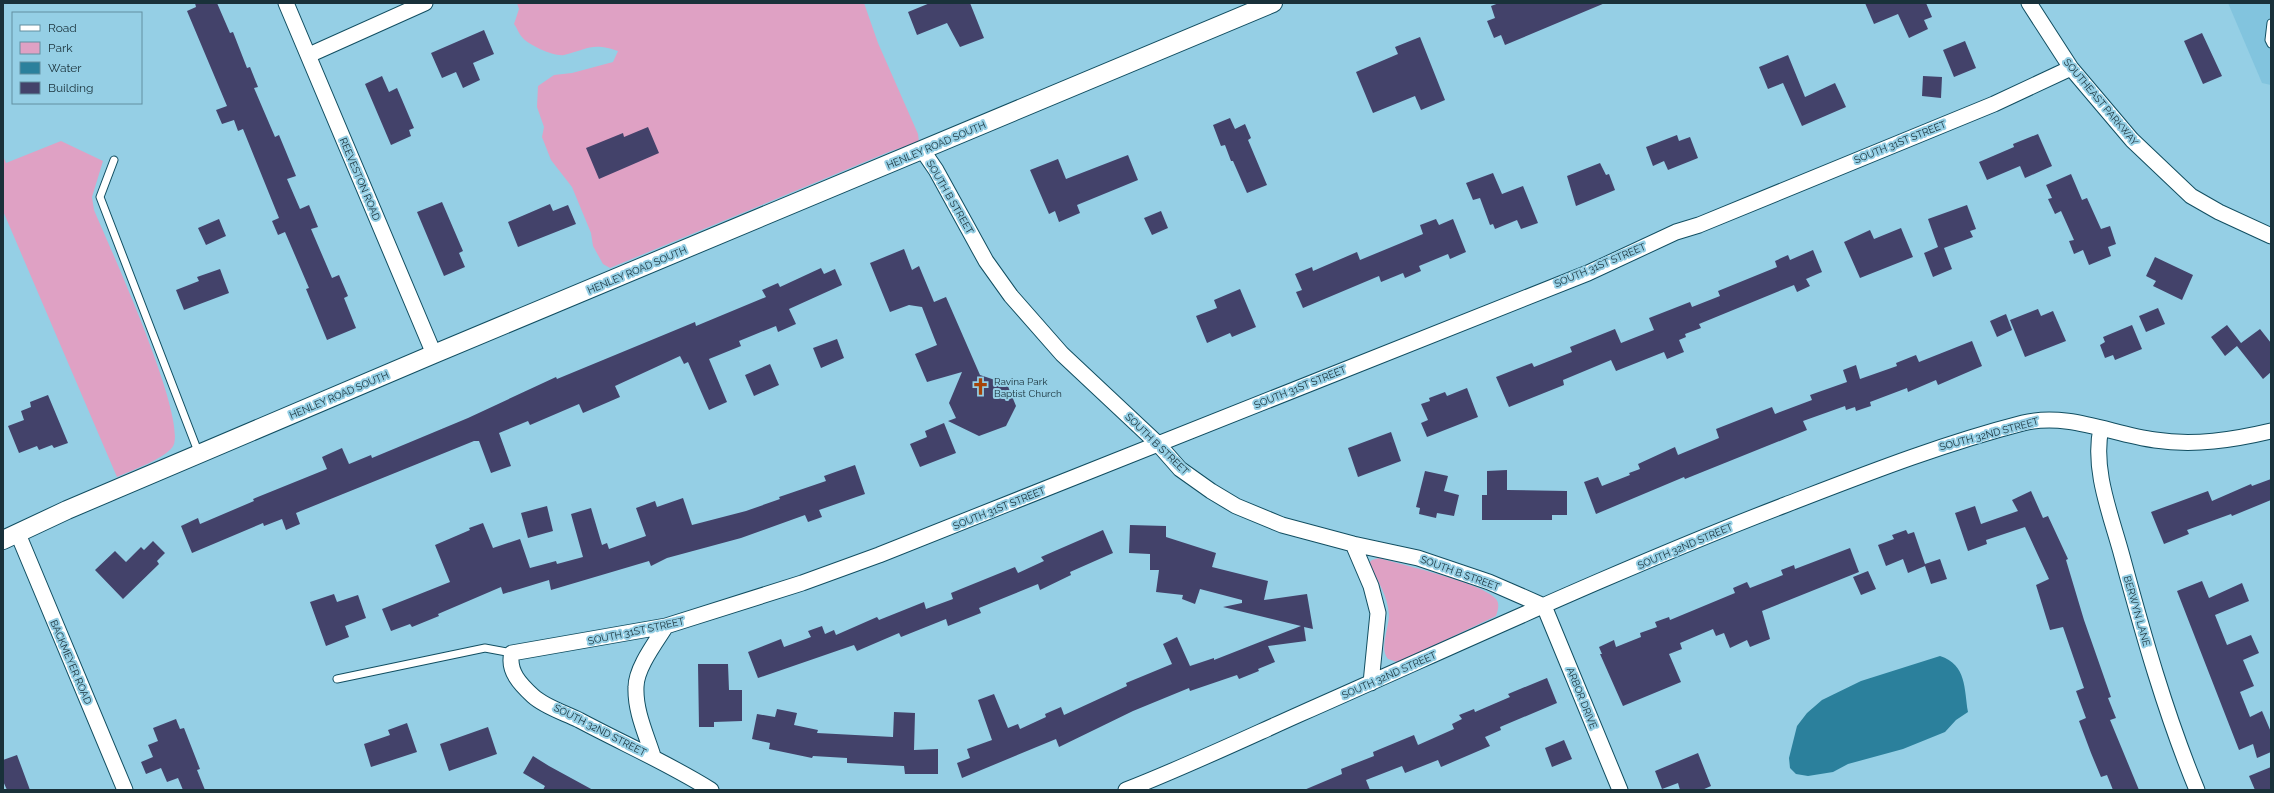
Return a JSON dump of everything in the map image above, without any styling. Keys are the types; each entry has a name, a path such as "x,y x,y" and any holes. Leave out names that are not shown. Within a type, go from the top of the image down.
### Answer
{"street":[{"name":"REEVESTON ROAD","path":"286,3 434,354"},
{"path":"309,55 425,3"},
{"name":"HENLEY ROAD SOUTH","path":"10,537 73,508 434,354 923,151 1273,3"},
{"name":"SOUTHEAST PARKWAY","path":"2029,3 2071,68 2132,140 2191,196 2219,212 2271,236"},
{"name":"SOUTH 31ST STREET","path":"512,653 666,626 802,584 879,555 1588,272 1676,232 1706,222 1994,104 2071,68"},
{"name":"SOUTH B STREET","path":"923,151 936,170 986,260 1011,296 1062,354 1158,444 1180,469 1211,491 1236,506 1282,525 1353,544 1418,558 1489,582 1544,606"},
{"name":"SOUTH 32ND STREET","path":"1126,790 1544,606 1758,515 1932,450 2023,423 2044,419 2078,423 2156,440 2184,442 2237,439 2271,431"},
{"name":"BERWYN LANE","path":"2101,428 2097,447 2098,462 2109,509 2142,631 2197,790"},
{"name":"BACKMEYER ROAD","path":"10,537 125,790"},
{"path":"1353,544 1371,586 1378,613 1372,683"},
{"name":"ARBOR DRIVE","path":"1544,606 1620,790"},
{"path":"654,756 638,710 635,686 643,662 666,626"},
{"name":"SOUTH 32ND STREET","path":"512,653 510,660 511,669 535,697 635,749 654,756 711,790"}],"lane":[{"path":"2271,23 2269,40 2271,44"},
{"path":"114,160 100,197 199,454"},
{"path":"337,679 485,648 512,653"}],"shaded area":[{"path":"2228,3 2271,3 2271,85 2262,83"}],"green space":[{"path":"517,3 864,3 878,43 918,134 919,142 891,151 610,268 603,264 593,246 591,233 572,187 551,160 542,137 544,127 537,107 538,86 554,75 572,73 613,62 618,51 602,47 590,47 560,55 542,50 525,40 514,24 519,9"},
{"path":"61,141 103,161 92,197 94,210 158,366 174,426 174,444 171,449 158,459 117,477 3,211 3,156 6,163"},
{"path":"1379,558 1459,581 1488,593 1496,599 1498,603 1496,616 1401,661 1397,662 1388,659 1384,650 1389,620 1387,601 1369,563 1372,560"}],"water":[{"path":"1940,656 1949,660 1960,672 1965,687 1968,712 1956,720 1945,732 1903,749 1848,764 1833,772 1808,776 1796,774 1790,768 1789,758 1797,726 1807,713 1822,700 1861,681"}],"building":[{"path":"195,3 217,3 230,33 233,32 247,68 250,67 258,87 254,88 275,137 279,135 296,176 287,179 300,209 309,205 318,227 311,229 332,278 339,275 348,296 344,298 356,328 327,340 306,289 309,288 285,232 278,235 272,221 279,218 243,129 238,131 234,120 222,124 216,110 227,106 187,11 196,7"},
{"path":"930,3 970,3 984,38 960,47 947,23 917,35 908,12"},
{"path":"1499,3 1605,3 1505,45 1501,35 1494,38 1487,21 1495,18 1491,6"},
{"path":"1865,3 1926,3 1932,17 1924,20 1928,29 1909,38 1898,14 1874,24"},
{"path":"484,30 494,54 473,63 480,80 463,88 456,72 442,78 431,53"},
{"path":"2202,33 2222,76 2203,84 2184,41"},
{"path":"1420,37 1445,100 1421,110 1415,96 1373,113 1356,72 1398,54 1395,47"},
{"path":"1965,41 1976,68 1954,77 1943,50"},
{"path":"1788,55 1805,97 1835,83 1846,107 1802,126 1783,83 1768,89 1759,67"},
{"path":"382,76 389,92 397,88 414,128 409,130 411,136 391,145 365,84"},
{"path":"1923,76 1942,77 1941,98 1922,96"},
{"path":"1230,118 1235,129 1245,124 1251,138 1248,140 1267,185 1247,193 1233,161 1231,161 1225,145 1221,146 1213,125"},
{"path":"648,127 659,153 599,179 586,148 623,133 624,137"},
{"path":"2038,134 2052,166 2025,178 2020,166 1987,180 1979,162 2014,147 2013,144"},
{"path":"1677,135 1679,141 1690,137 1698,158 1668,170 1664,161 1653,166 1646,147"},
{"path":"1128,155 1138,180 1077,205 1080,213 1059,222 1055,211 1049,214 1030,170 1058,159 1066,179"},
{"path":"1600,163 1606,175 1609,174 1615,190 1576,206 1567,176"},
{"path":"1493,173 1502,194 1523,186 1538,223 1521,229 1517,220 1495,229 1493,224 1490,225 1480,198 1473,200 1466,183"},
{"path":"2071,174 2082,200 2087,198 2101,229 2110,226 2116,244 2108,247 2111,256 2089,265 2083,250 2074,254 2069,241 2074,240 2061,211 2055,214 2048,199 2052,198 2046,185"},
{"path":"442,202 463,251 459,253 465,267 444,276 417,212"},
{"path":"550,204 553,211 568,205 576,224 518,247 508,222"},
{"path":"1967,205 1976,229 1970,231 1973,237 1944,248 1952,269 1933,277 1924,253 1938,247 1928,219"},
{"path":"1161,211 1168,228 1152,235 1144,218"},
{"path":"219,219 226,236 206,245 198,228"},
{"path":"1436,219 1439,225 1453,219 1466,252 1450,259 1448,254 1419,266 1421,271 1405,278 1403,273 1381,282 1379,276 1303,308 1296,292 1302,290 1295,274 1312,267 1313,271 1357,252 1360,260 1423,234 1420,225"},
{"path":"1901,228 1913,257 1860,278 1844,242 1870,230 1874,239"},
{"path":"904,249 912,270 919,266 934,302 946,297 980,375 1007,384 1016,406 1006,426 979,436 948,421 956,418 949,403 962,372 927,382 915,354 937,345 922,307 909,305 890,312 870,263"},
{"path":"1813,250 1822,272 1806,279 1810,286 1797,292 1794,285 1699,324 1701,328 1685,334 1686,337 1679,340 1684,352 1667,359 1664,352 1616,371 1611,360 1563,380 1564,385 1509,407 1496,377 1532,363 1534,367 1572,352 1570,347 1615,329 1621,343 1654,330 1649,318 1690,302 1692,307 1720,296 1718,291 1777,267 1775,261 1788,255 1790,260"},
{"path":"2155,257 2193,275 2182,300 2153,286 2156,281 2146,276"},
{"path":"821,268 824,274 835,269 842,285 789,309 796,324 778,332 776,326 739,341 741,346 709,359 727,402 709,410 688,362 684,364 680,356 615,386 620,397 583,413 579,404 530,425 528,421 499,433 511,466 491,473 479,441 474,441 296,513 300,524 286,530 282,519 264,526 263,523 192,553 181,526 198,518 200,524 254,501 253,499 327,469 322,457 342,448 349,464 371,455 372,458 468,418 556,377 557,379 695,322 696,326 766,297 762,290 778,283 780,287"},
{"path":"220,269 229,293 184,310 176,290 199,281 197,277"},
{"path":"1240,289 1256,327 1232,337 1230,333 1207,343 1196,316 1217,308 1214,300"},
{"path":"2158,308 2165,324 2146,332 2139,316"},
{"path":"2038,309 2041,316 2053,311 2066,341 2025,357 2010,320"},
{"path":"2006,314 2012,330 1997,337 1990,321"},
{"path":"2132,325 2142,349 2115,360 2113,355 2105,358 2100,345 2105,342 2103,337"},
{"path":"2227,325 2241,343 2260,329 2271,343 2271,372 2263,379 2237,346 2225,356 2211,337"},
{"path":"837,339 844,358 821,368 813,348"},
{"path":"1972,341 1982,366 1938,385 1936,380 1908,392 1907,388 1870,402 1871,406 1856,411 1855,407 1846,410 1845,406 1803,421 1807,430 1685,479 1684,477 1596,514 1584,482 1598,477 1602,486 1630,475 1629,473 1640,469 1638,464 1675,447 1678,455 1719,438 1716,429 1772,407 1775,414 1812,400 1810,395 1847,382 1843,370 1856,365 1860,379 1897,366 1896,363 1916,355 1919,362"},
{"path":"770,364 779,385 754,396 745,375"},
{"path":"1467,388 1478,417 1427,437 1421,423 1428,420 1421,404 1430,401 1429,398 1445,392 1447,396"},
{"path":"48,395 68,443 54,448 52,445 39,450 37,446 19,453 8,426 24,420 21,411 31,407 30,402"},
{"path":"944,423 956,453 920,467 910,444 927,437 925,431"},
{"path":"1391,432 1401,461 1358,477 1348,448"},
{"path":"855,465 865,494 819,510 822,517 808,522 805,515 741,538 667,558 651,566 649,561 551,590 549,580 503,594 501,587 412,627 410,624 391,631 382,609 450,582 435,545 470,530 469,528 483,523 493,548 520,539 530,568 556,561 557,564 583,557 571,514 591,508 602,545 607,543 609,549 646,536 636,508 655,501 657,507 683,498 692,525 746,511 780,499 779,497 826,481 824,476"},
{"path":"1507,470 1507,490 1567,491 1567,515 1552,515 1552,520 1482,520 1482,495 1487,495 1487,471"},
{"path":"1425,471 1448,476 1444,491 1459,495 1454,516 1437,513 1436,518 1419,514 1420,508 1416,507"},
{"path":"2271,479 2271,500 2232,516 2231,514 2187,530 2189,534 2164,544 2151,512 2208,491 2212,501 2251,484 2252,486"},
{"path":"2031,491 2043,518 2048,516 2068,559 2066,560 2084,620 2111,697 2108,698 2116,718 2110,720 2139,790 2113,790 2107,775 2101,777 2079,721 2086,718 2076,691 2084,688 2063,627 2050,630 2036,585 2049,579 2025,527 1986,540 1987,544 1968,551 1955,513 1975,506 1981,524 2018,511 2012,500"},
{"path":"547,506 553,531 528,538 521,513"},
{"path":"1130,525 1166,526 1166,537 1216,553 1212,567 1268,581 1264,600 1307,594 1313,629 1304,627 1306,641 1268,646 1275,662 1258,669 1259,671 1239,679 1237,675 1190,691 1189,688 1133,711 1059,747 1056,739 962,778 957,763 970,758 967,749 992,740 978,700 994,694 1008,728 1018,724 1020,729 1046,717 1045,714 1061,707 1064,715 1127,686 1126,683 1172,664 1163,644 1177,637 1190,666 1214,658 1214,660 1301,626 1223,607 1242,603 1242,600 1200,589 1195,604 1182,599 1183,595 1156,592 1159,570 1150,570 1150,554 1129,553"},
{"path":"1103,530 1113,553 1070,572 1071,575 1040,590 1038,584 979,608 981,613 948,626 946,619 901,637 899,633 857,651 854,645 758,678 748,652 781,639 784,647 811,637 808,631 822,626 825,634 834,630 836,635 877,617 879,620 924,602 926,609 953,599 951,593 1015,567 1018,573 1044,561 1041,557"},
{"path":"1906,530 1908,534 1914,532 1925,564 1940,559 1947,579 1931,584 1925,566 1908,573 1903,559 1886,566 1878,545 1894,539 1892,535"},
{"path":"153,541 165,553 157,561 159,564 123,599 95,570 115,551 126,562 141,547 144,550"},
{"path":"1850,548 1859,572 1762,611 1770,639 1750,647 1747,640 1730,648 1724,633 1716,636 1713,629 1680,643 1682,649 1669,654 1681,682 1623,706 1600,654 1602,654 1599,647 1614,640 1616,647 1641,637 1640,633 1657,627 1655,622 1669,617 1670,620 1735,593 1733,588 1747,582 1750,588 1783,575 1781,570 1794,565 1795,569"},
{"path":"1868,571 1876,589 1861,595 1853,577"},
{"path":"2202,581 2209,598 2242,583 2249,601 2215,615 2227,645 2251,635 2259,653 2243,660 2254,686 2240,692 2250,717 2262,711 2271,732 2271,752 2257,758 2253,744 2239,750 2177,591"},
{"path":"334,594 337,602 358,595 366,618 345,626 349,637 326,646 310,602"},
{"path":"698,664 728,664 729,690 742,690 742,721 714,722 714,727 699,727"},
{"path":"1547,678 1557,703 1500,727 1501,730 1485,737 1490,746 1441,767 1438,760 1405,773 1402,766 1366,780 1370,790 1304,790 1342,774 1341,769 1374,756 1373,752 1414,735 1418,745 1454,729 1452,724 1462,719 1459,715 1474,709 1475,712 1510,697 1508,694"},
{"path":"777,709 797,713 794,725 818,730 817,733 893,737 894,712 915,713 914,750 938,749 938,774 905,774 904,766 847,763 847,758 813,756 812,758 769,749 770,743 752,739 757,714 775,717"},
{"path":"176,719 180,729 184,728 200,769 197,770 205,790 183,790 178,778 167,782 161,768 146,774 141,762 153,757 148,745 158,741 153,728"},
{"path":"407,723 417,752 371,767 364,744 390,735 388,730"},
{"path":"488,727 497,754 449,771 440,744"},
{"path":"1564,740 1572,759 1552,767 1545,748"},
{"path":"1698,753 1711,786 1702,790 1680,790 1678,783 1662,789 1655,771"},
{"path":"17,755 30,790 7,790 3,781 3,760"},
{"path":"533,756 593,790 543,790 545,786 523,773"},
{"path":"2271,767 2271,790 2255,790 2249,776"}],"place":[{"name":"Ravina Park Baptist Church","path":"981,387"}]}
